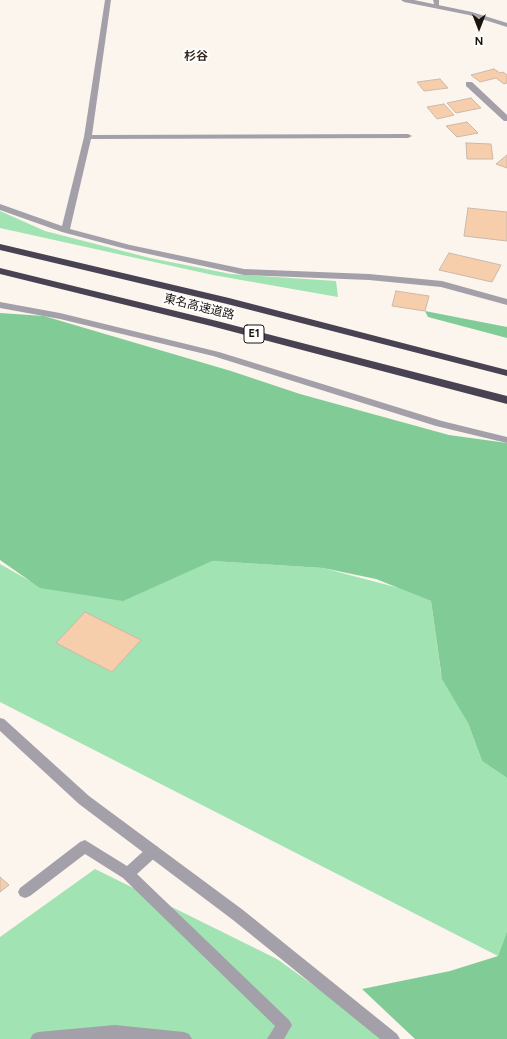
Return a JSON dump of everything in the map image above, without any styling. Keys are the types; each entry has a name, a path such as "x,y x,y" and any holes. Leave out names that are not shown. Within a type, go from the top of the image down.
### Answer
{"highway":[{"name":"東名高速道路","path":"0,247 229,301 507,372"},
{"name":"東名高速道路","path":"0,271 213,323 507,400"}],"street":[{"path":"65,230 88,138 108,0"},
{"path":"404,0 437,3 507,25"},
{"path":"469,84 507,119"},
{"path":"88,138 408,136"},
{"path":"0,206 65,230 129,247 244,272 369,277 442,284 507,302"},
{"path":"0,305 60,316 216,354 440,424 507,440"},
{"path":"0,723 84,800 238,915 392,1039"},
{"path":"25,892 85,846 128,874 284,1025 275,1039"},
{"path":"128,874 153,851"},
{"path":"38,1039 115,1032 184,1039"}],"green space":[{"path":"0,211 45,231 150,258 231,274 336,281 338,297 213,275 0,228"},
{"path":"425,311 507,327 507,338 428,317"},
{"path":"0,313 44,316 231,371 300,394 449,435 507,443 507,778 482,761 468,723 442,679 431,601 376,579 323,568 212,561 123,601 40,588 0,560"},
{"path":"212,561 323,568 399,588 431,601 441,673 468,723 482,761 507,778 507,931 498,956 0,702 0,564 30,581"},
{"path":"95,869 277,959 389,1039 0,1039 0,937"},
{"path":"507,931 507,1039 415,1039 362,989 450,971 498,956"}],"building":[{"path":"494,69 507,75 507,83 504,84 496,78 480,82 471,75"},
{"path":"440,79 448,88 424,91 417,82"},
{"path":"471,98 481,108 456,113 447,103"},
{"path":"444,104 454,115 437,119 427,107"},
{"path":"467,122 478,133 457,137 446,126"},
{"path":"466,143 491,144 493,159 467,159"},
{"path":"507,155 507,168 496,164"},
{"path":"468,208 507,212 507,241 464,236"},
{"path":"449,253 501,265 492,282 439,270"},
{"path":"396,291 429,296 425,311 392,306"},
{"path":"85,612 141,640 112,672 56,643"},
{"path":"0,877 9,885 0,892"}],"district":[{"name":"杉谷","path":"196,56"}]}
